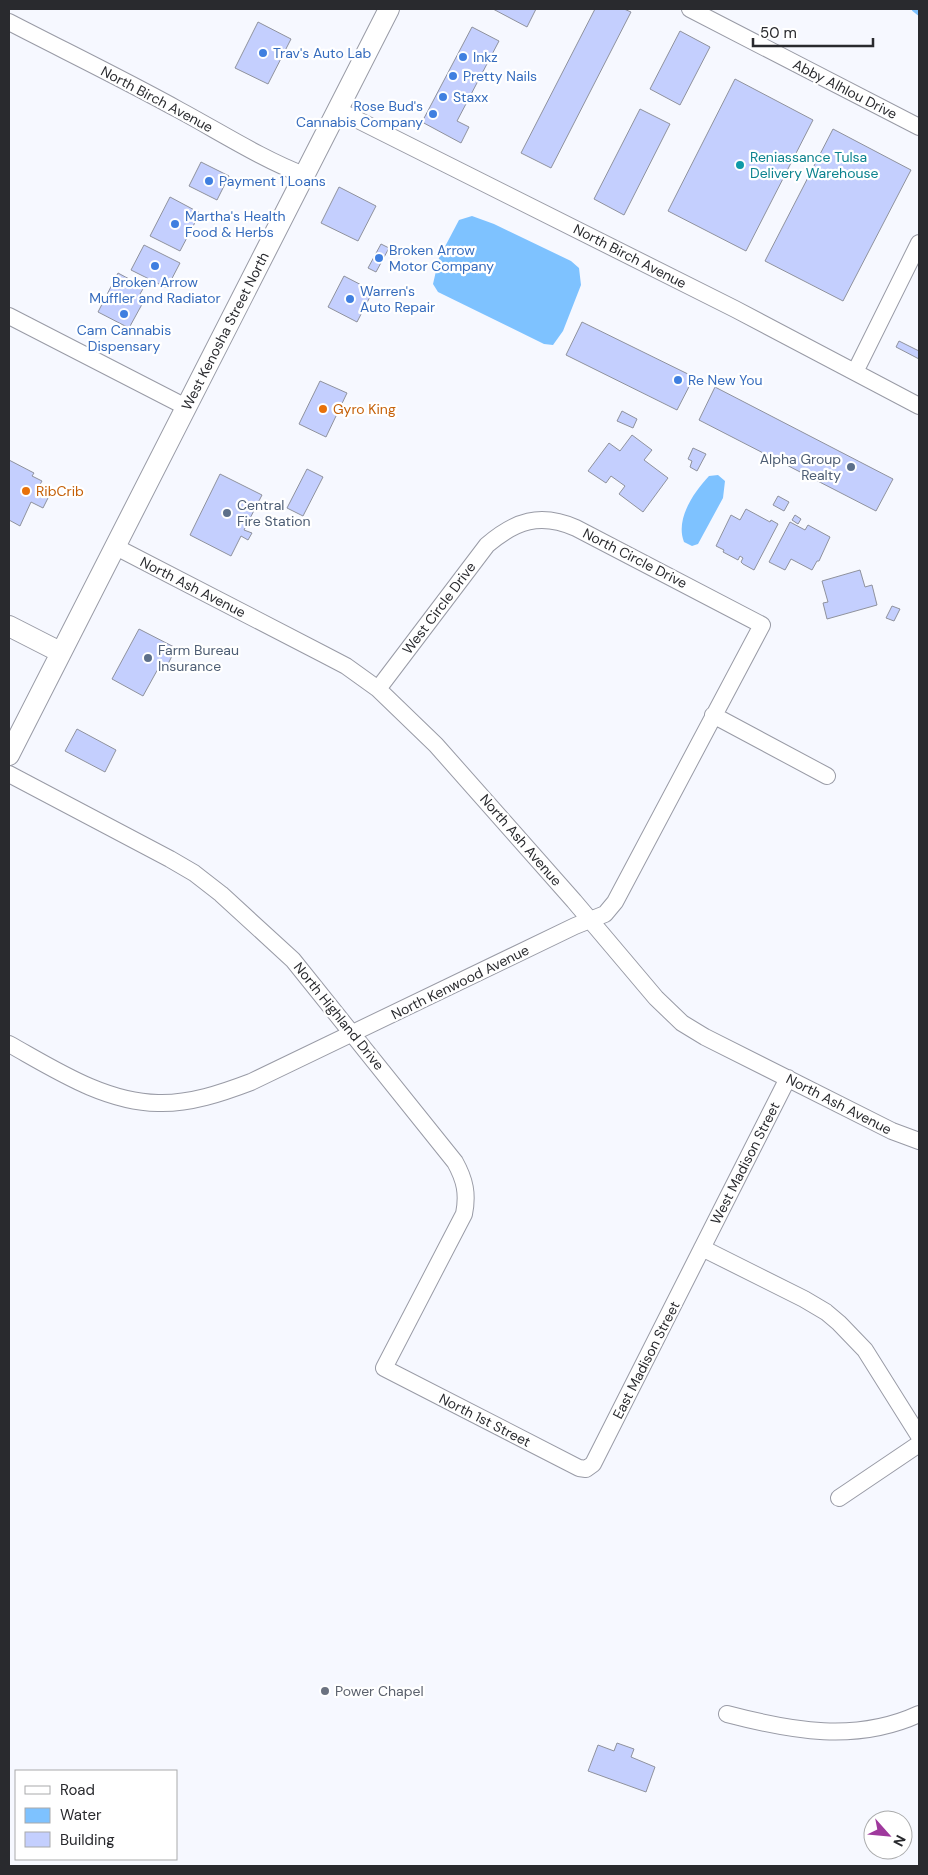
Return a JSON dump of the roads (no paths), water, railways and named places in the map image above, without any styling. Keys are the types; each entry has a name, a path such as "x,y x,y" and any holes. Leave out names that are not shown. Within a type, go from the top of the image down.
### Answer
{"main road":[{"name":"West Kenosha Street North","path":"9,755 389,9"},
{"path":"9,626 60,652"}],"street":[{"name":"Abby Alhlou Drive","path":"690,9 919,127"},
{"name":"North Birch Avenue","path":"9,22 173,106 278,165 304,175"},
{"name":"North Birch Avenue","path":"338,110 735,309 919,406"},
{"path":"855,372 919,244"},
{"path":"9,316 186,407"},
{"name":"North Circle Drive","path":"504,531 524,522 537,519 565,523 762,625"},
{"name":"West Circle Drive","path":"378,689 487,545 504,531"},
{"name":"North Ash Avenue","path":"114,546 338,662 378,689 436,745 656,998 682,1023 705,1037 892,1130 919,1141"},
{"name":"North Kenwood Avenue","path":"9,1044 74,1079 103,1091 133,1100 160,1103 205,1097 251,1082 354,1034 574,926 605,914 615,902 762,625"},
{"path":"713,715 827,776"},
{"name":"North Highland Drive","path":"9,774 170,859 214,888 293,960 455,1162 464,1181 466,1193 464,1214 384,1368"},
{"name":"West Madison Street","path":"702,1248 788,1078"},
{"path":"702,1248 804,1299 826,1312 839,1323 865,1350 919,1436"},
{"name":"East Madison Street","path":"586,1469 593,1464 702,1248"},
{"name":"North 1st Street","path":"384,1368 572,1465 586,1469"},
{"path":"838,1498 919,1444"},
{"path":"727,1714 791,1729 832,1732 874,1727 919,1714"}],"water":[{"path":"472,216 494,224 571,261 579,268 581,285 563,331 553,345 544,344 438,292 433,284 439,258 459,220"},
{"path":"718,475 725,481 723,498 698,544 692,546 684,542 682,524 684,515 692,498 703,482 709,476"}],"waterway":[{"path":"914,9 919,13"}],"place":[{"name":"Trav's Auto Lab","path":"263,53"},
{"name":"Inkz","path":"463,57"},
{"name":"Pretty Nails","path":"453,76"},
{"name":"Staxx","path":"443,97"},
{"name":"Rose Bud's Cannabis Company","path":"433,114"},
{"name":"Reniassance Tulsa Delivery Warehouse","path":"740,165"},
{"name":"Payment 1 Loans","path":"209,181"},
{"name":"Martha's Health Food & Herbs","path":"175,224"},
{"name":"Broken Arrow Motor Company","path":"379,258"},
{"name":"Broken Arrow Muffler and Radiator","path":"155,266"},
{"name":"Warren's Auto Repair","path":"350,299"},
{"name":"Cam Cannabis Dispensary","path":"124,314"},
{"name":"Re New You","path":"678,380"},
{"name":"Gyro King","path":"323,409"},
{"name":"Alpha Group Realty","path":"851,467"},
{"name":"RibCrib","path":"26,491"},
{"name":"Central Fire Station","path":"227,513"},
{"name":"Farm Bureau Insurance","path":"148,658"},
{"name":"Power Chapel","path":"325,1691"}]}
